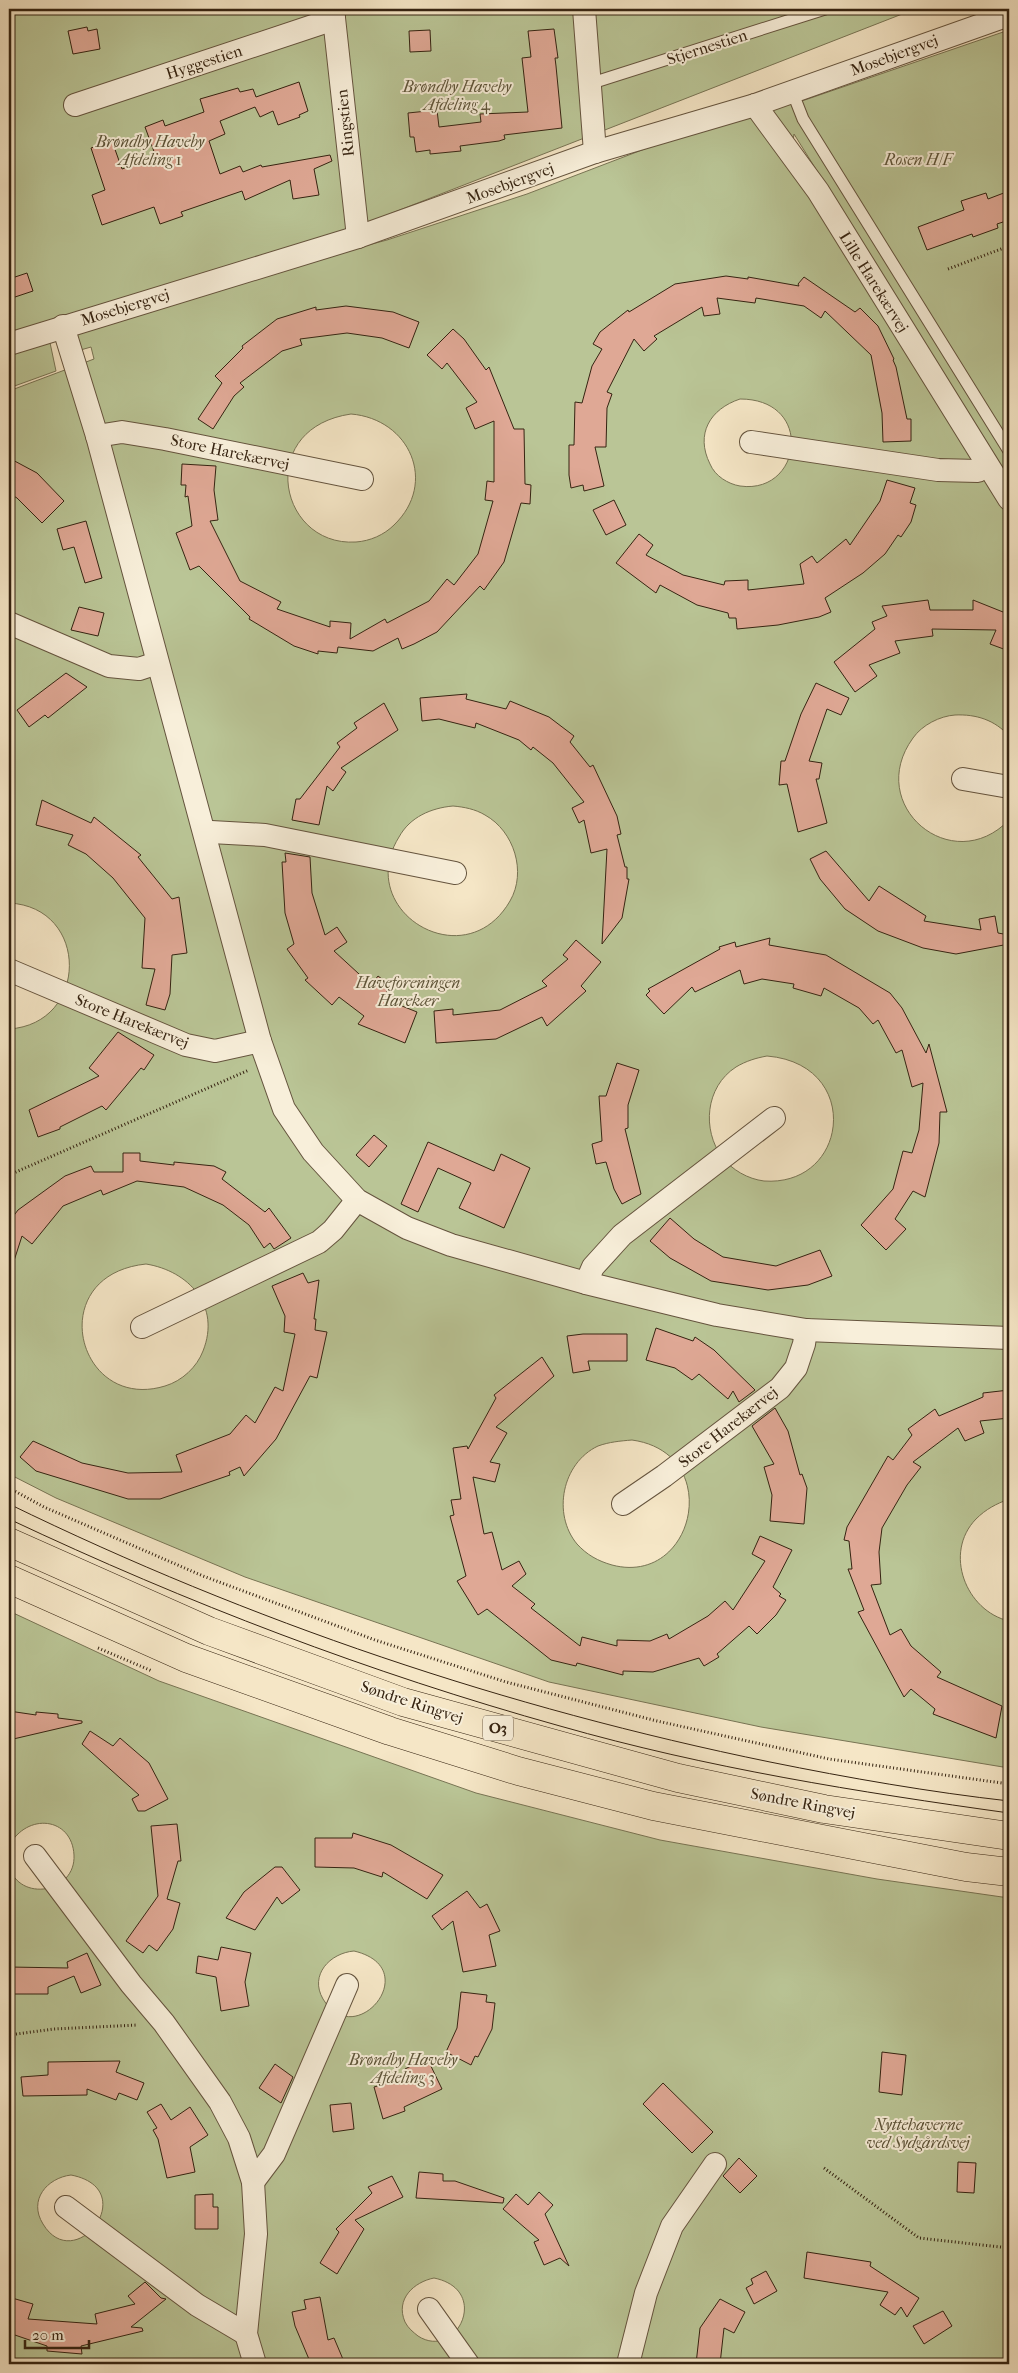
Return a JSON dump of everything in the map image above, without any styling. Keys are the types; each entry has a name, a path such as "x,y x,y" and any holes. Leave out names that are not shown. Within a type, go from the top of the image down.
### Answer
{"main road":[{"name":"Søndre Ringvej","path":"9,1542 209,1631 404,1702 678,1778 824,1809 1009,1836"},
{"name":"Søndre Ringvej","path":"9,1579 195,1661 390,1732 518,1771 653,1806 966,1867 1009,1872"}],"street":[{"path":"584,9 595,152"},
{"name":"Hyggestien","path":"75,105 333,14"},
{"name":"Ringstien","path":"333,14 358,237"},
{"name":"Mosebjergvej","path":"9,344 358,237 595,152 792,92 966,19 1009,15"},
{"name":"Lille Harekærvej","path":"755,104 818,191 1009,499"},
{"path":"63,326 97,436 263,1052 284,1109 313,1152 357,1200 407,1228 452,1245 586,1283 718,1315 806,1330 1009,1338"},
{"name":"Store Harekærvej","path":"97,436 122,432 362,479"},
{"path":"751,442 938,470 978,471 986,464"},
{"path":"9,623 109,666 139,669 157,663"},
{"path":"963,779 1009,787"},
{"path":"205,834 211,832 265,834 455,874"},
{"name":"Store Harekærvej","path":"9,970 186,1045 215,1051 263,1052"},
{"path":"586,1283 599,1259 622,1236 774,1118"},
{"path":"142,1327 319,1242 333,1230 357,1200"},
{"name":"Store Harekærvej","path":"623,1504 664,1476 780,1388 796,1368 804,1344 806,1330"},
{"path":"34,1856 131,1984 164,2023 220,2102 239,2138 253,2182 256,2234 246,2334 255,2364"},
{"path":"253,2182 274,2154 347,1985"},
{"path":"628,2364 646,2293 672,2226 715,2164"},
{"path":"66,2206 197,2305 246,2334"},
{"path":"429,2309 468,2364"}],"lane":[{"name":"Stjernestien","path":"589,84 825,9"},
{"path":"792,92 803,119 1009,452"}],"path":[{"path":"948,268 1009,246"},
{"path":"9,1175 263,1052"},
{"path":"9,1488 44,1507 203,1576 375,1640 506,1682 657,1721 829,1759 1009,1784"},
{"path":"9,2035 54,2029 164,2023"},
{"path":"824,2168 919,2238 1009,2248"}],"green space":[{"path":"9,9 915,9 187,293 387,240 527,194 796,91 796,103 1009,30 1009,479 794,134 793,141 1009,489 1009,736 998,726 978,717 955,715 937,719 926,725 913,738 901,763 899,787 907,809 921,826 941,838 963,842 986,836 1009,820 1009,1499 991,1507 976,1519 966,1533 961,1548 961,1564 964,1579 971,1593 981,1606 994,1615 1009,1621 1009,1768 761,1727 549,1682 245,1577 56,1498 9,1474 9,1029 35,1022 54,1008 66,988 69,966 66,943 54,924 36,909 9,903 9,391 94,359 91,347 77,351 49,338 56,371 9,388","holes":["740,399 764,403 780,414 789,429 791,446 787,462 777,476 761,485 740,486 731,483 719,476 710,464 704,443 705,433 713,416 729,403","351,414 372,418 389,428 402,440 411,456 415,473 414,491 407,508 394,525 386,532 372,539 356,542 329,539 309,526 295,507 288,485 290,462 300,441 320,424","457,806 485,815 504,831 515,853 517,878 515,890 510,901 490,924 467,934 443,935 420,926 402,910 391,889 389,864 399,837 415,819 437,809","767,1056 798,1064 819,1080 831,1101 833,1124 828,1146 814,1165 792,1178 764,1181 741,1173 722,1157 711,1134 709,1122 710,1109 718,1086 736,1067 747,1061","146,1264 176,1274 197,1293 208,1319 207,1335 203,1351 197,1363 183,1377 165,1386 135,1389 110,1380 93,1362 84,1339 83,1315 93,1292 113,1274","632,1440 661,1450 680,1468 688,1491 688,1516 679,1539 663,1557 641,1566 612,1565 593,1557 577,1544 569,1532 565,1518 563,1504 565,1490 576,1464 598,1446"]},
{"path":"9,1611 159,1681 476,1793 660,1840 877,1879 1009,1898 1009,2301 1003,2299 1009,2303 1009,2364 837,2364 822,2361 811,2364 9,2364 9,1866 15,1878 24,1885 34,1889 46,1889 57,1885 66,1878 72,1868 74,1855 71,1842 66,1833 57,1826 48,1823 26,1828 17,1835 9,1846","holes":["354,1951 375,1960 384,1973 384,1988 378,2002 366,2012 351,2017 336,2013 323,1999 319,1990 319,1982 320,1974 330,1961 337,1956","71,2175 92,2183 101,2196 102,2211 96,2225 85,2235 71,2241 56,2238 43,2224 39,2215 39,2199 42,2192 48,2185 62,2177","434,2278 452,2285 461,2296 464,2308 462,2321 455,2332 445,2339 432,2341 418,2336 405,2322 402,2306 408,2293 427,2280"]}],"building":[{"path":"87,27 88,31 97,29 100,49 73,54 68,31"},
{"path":"554,29 558,58 555,58 562,128 504,135 505,139 499,141 460,146 461,151 430,154 430,150 416,152 414,137 410,137 408,113 437,110 439,127 481,122 480,114 528,112 522,58 531,57 528,31"},
{"path":"430,30 431,51 410,52 409,31"},
{"path":"299,82 308,111 299,115 300,117 278,125 273,111 260,117 255,107 220,121 225,134 209,141 220,174 240,166 243,172 261,165 262,167 330,155 332,161 314,169 319,195 293,199 290,180 245,200 242,191 181,212 183,216 160,224 154,207 102,225 92,195 105,190 91,148 112,141 122,169 156,157 145,127 163,120 165,126 204,112 200,99 238,88 240,92 253,89 256,97"},
{"path":"1009,191 1009,220 997,224 998,228 973,237 972,234 927,250 918,227 964,210 961,201 986,193 988,199"},
{"path":"27,273 33,291 9,299 9,279"},
{"path":"726,276 748,279 748,277 799,286 798,284 804,277 855,312 860,308 878,326 894,359 907,419 911,419 911,441 883,442 882,413 871,355 825,311 821,318 804,306 756,298 755,303 717,298 720,314 704,316 702,307 654,336 657,339 644,351 634,339 607,392 612,394 607,408 606,447 595,447 604,486 584,491 583,485 571,488 569,445 574,445 575,402 582,403 592,366 602,349 593,344 600,332 628,310 629,312 675,284"},
{"path":"346,306 393,312 419,322 409,348 382,338 347,333 300,339 302,345 282,351 240,383 244,387 234,396 213,429 198,419 222,383 215,376 243,348 242,346 277,319 316,307 316,310"},
{"path":"453,329 464,339 486,370 489,367 514,429 524,429 525,484 531,485 530,504 521,503 504,562 484,590 480,586 437,632 402,649 398,638 373,651 338,647 337,653 318,651 318,654 294,646 249,619 250,617 199,566 190,570 176,533 192,526 188,496 185,497 186,485 181,485 182,464 216,466 214,490 218,520 210,521 240,581 281,602 277,609 330,627 330,621 351,623 350,639 385,619 387,623 429,601 447,579 454,585 478,554 493,501 485,500 487,481 494,482 494,421 475,429 466,408 477,402 447,363 442,369 427,355"},
{"path":"9,458 37,473 64,501 42,523 17,498 9,493"},
{"path":"887,480 915,488 910,503 916,505 911,522 901,537 898,535 885,554 863,573 825,598 831,612 819,617 778,625 737,629 736,618 729,618 728,613 697,605 660,585 656,593 616,563 639,534 653,545 646,555 683,575 724,585 725,581 748,580 748,590 804,584 800,564 812,556 817,563 846,539 850,545 880,501"},
{"path":"614,500 626,525 606,535 593,510"},
{"path":"86,521 102,578 85,583 74,547 63,550 57,529"},
{"path":"1009,599 1009,651 990,644 996,630 932,629 933,636 895,641 900,653 869,665 877,676 855,692 834,662 875,629 872,622 887,616 882,606 928,600 930,610 973,610 973,600 1003,612"},
{"path":"79,607 104,613 98,636 71,630"},
{"path":"66,673 87,687 48,718 45,715 29,727 17,710"},
{"path":"816,683 849,698 841,715 827,709 809,761 822,763 819,779 816,779 827,823 798,832 787,784 779,785 781,761 785,761 801,714"},
{"path":"467,694 466,699 506,709 510,701 549,717 574,736 570,742 590,767 593,765 617,816 621,834 617,835 625,867 627,867 627,879 629,879 622,918 602,944 607,849 591,853 584,820 579,823 572,808 584,802 553,763 533,747 531,750 519,740 476,723 475,728 439,719 422,721 420,698"},
{"path":"384,703 398,730 341,768 346,772 333,791 327,786 319,825 292,820 296,799 300,799 340,747 337,743 357,728 354,723"},
{"path":"42,800 91,823 94,817 141,855 138,857 172,899 179,897 187,953 172,955 170,994 165,1010 146,1005 155,969 142,968 145,918 113,878 86,854 68,845 73,835 36,825"},
{"path":"826,851 869,901 879,886 926,916 924,921 981,930 979,919 995,916 998,933 1009,935 1009,944 956,954 923,948 878,931 845,909 820,879 810,859"},
{"path":"285,853 310,857 312,893 325,935 337,927 347,942 334,951 371,985 378,976 391,986 382,998 417,1012 405,1043 358,1024 364,1016 339,997 332,1005 305,980 308,978 287,949 294,944 285,913 282,862 286,862"},
{"path":"770,938 769,945 826,955 890,993 902,1008 926,1053 929,1044 947,1112 940,1112 939,1143 925,1197 913,1191 895,1219 906,1229 886,1250 861,1225 893,1189 903,1151 912,1153 919,1130 923,1083 912,1087 902,1050 896,1053 878,1020 873,1024 859,1008 824,988 821,996 793,988 794,984 762,979 744,984 740,970 695,992 692,987 664,1014 646,995 650,991 648,989 720,949 719,947 735,942 736,947"},
{"path":"576,940 601,962 581,986 586,991 547,1026 542,1017 496,1039 436,1043 434,1011 453,1009 453,1015 500,1010 547,986 542,981 568,959 563,955"},
{"path":"118,1032 154,1055 144,1070 141,1068 106,1110 102,1106 60,1127 60,1129 38,1137 29,1110 99,1076 89,1068"},
{"path":"617,1063 639,1070 628,1105 628,1128 625,1129 641,1194 622,1204 614,1189 606,1162 596,1164 592,1144 602,1141 599,1096 606,1096"},
{"path":"374,1135 387,1146 369,1167 356,1155"},
{"path":"428,1142 494,1171 501,1154 530,1168 504,1228 459,1208 471,1183 438,1168 418,1212 401,1204"},
{"path":"123,1153 140,1153 140,1161 174,1165 174,1162 214,1166 226,1172 222,1179 265,1212 269,1208 291,1238 274,1249 270,1243 264,1248 249,1225 223,1205 184,1187 137,1181 103,1195 101,1190 63,1206 32,1244 22,1236 12,1267 9,1266 9,1222 18,1210 65,1176 91,1166 94,1172 123,1172"},
{"path":"670,1218 694,1239 723,1257 776,1266 820,1250 832,1276 808,1285 768,1290 711,1281 670,1258 650,1241"},
{"path":"303,1273 308,1283 319,1280 314,1319 316,1319 315,1330 327,1332 317,1378 310,1376 276,1439 244,1476 240,1467 229,1472 230,1475 160,1499 128,1499 36,1471 20,1457 33,1441 82,1463 128,1473 182,1472 176,1455 230,1434 246,1415 255,1423 275,1387 283,1391 295,1334 284,1332 285,1316 272,1286"},
{"path":"656,1328 693,1341 695,1337 714,1350 755,1390 739,1402 733,1391 728,1399 699,1374 692,1380 675,1368 646,1360"},
{"path":"627,1334 627,1361 588,1361 590,1370 573,1373 567,1336"},
{"path":"542,1357 554,1376 496,1427 507,1433 490,1462 500,1464 495,1482 473,1477 484,1534 492,1532 502,1570 519,1561 526,1574 512,1586 535,1604 531,1608 580,1646 582,1637 617,1646 617,1640 650,1641 667,1634 669,1639 708,1616 725,1601 733,1610 765,1561 752,1554 760,1536 792,1550 773,1587 781,1594 779,1596 786,1600 776,1615 757,1634 749,1626 717,1654 719,1657 704,1666 699,1658 653,1672 623,1671 623,1675 577,1663 576,1666 551,1660 487,1609 478,1615 457,1581 466,1576 450,1516 454,1515 451,1500 461,1499 453,1448 467,1446 468,1449 496,1398 494,1395"},
{"path":"1009,1390 1009,1418 980,1421 984,1433 965,1441 958,1428 913,1462 921,1467 907,1485 882,1528 879,1552 881,1584 871,1585 890,1635 901,1629 911,1646 941,1672 937,1677 1002,1706 996,1738 933,1714 935,1709 911,1689 904,1697 858,1612 864,1610 848,1569 852,1569 849,1541 844,1540 847,1527 888,1456 893,1460 912,1435 908,1429 935,1409 939,1416 983,1397 983,1393"},
{"path":"775,1408 788,1431 800,1475 802,1474 807,1488 804,1524 770,1521 772,1495 764,1467 774,1464 752,1426"},
{"path":"9,1711 36,1715 36,1712 58,1714 58,1718 82,1721 82,1723 9,1740"},
{"path":"90,1731 113,1746 120,1738 149,1763 168,1799 145,1811 138,1811 132,1799 139,1795 82,1744"},
{"path":"177,1824 181,1861 178,1861 167,1899 180,1903 173,1929 157,1951 149,1945 143,1953 126,1941 158,1896 151,1826"},
{"path":"353,1833 391,1845 443,1875 427,1899 383,1872 382,1877 354,1868 315,1867 315,1838 352,1838"},
{"path":"275,1867 282,1867 300,1890 282,1904 277,1897 255,1930 226,1918 244,1892"},
{"path":"467,1891 480,1908 487,1904 500,1931 489,1935 496,1966 463,1972 453,1921 442,1930 432,1916"},
{"path":"221,1947 251,1953 245,1982 249,2006 221,2011 216,1977 196,1973 198,1956 218,1960"},
{"path":"87,1953 101,1985 81,1993 74,1976 48,1987 48,1994 9,1994 9,1967 68,1968 67,1962"},
{"path":"461,1992 487,1995 486,2002 495,2003 492,2029 478,2057 475,2056 471,2065 446,2052 457,2028"},
{"path":"882,2052 906,2055 902,2095 879,2092"},
{"path":"427,2058 442,2089 404,2107 405,2111 383,2119 374,2087 409,2077 405,2069"},
{"path":"120,2061 116,2072 144,2083 137,2100 119,2093 116,2100 87,2089 87,2095 23,2096 21,2077 48,2075 48,2062"},
{"path":"275,2064 293,2077 281,2103 259,2088"},
{"path":"663,2083 713,2132 692,2153 643,2104"},
{"path":"351,2103 354,2129 333,2132 330,2105"},
{"path":"161,2104 171,2120 190,2107 208,2135 190,2147 195,2172 167,2178 158,2139 153,2130 157,2128 147,2112"},
{"path":"739,2158 757,2176 740,2193 723,2176"},
{"path":"958,2162 976,2163 974,2193 957,2192"},
{"path":"419,2172 443,2174 443,2181 455,2181 504,2198 503,2203 416,2198"},
{"path":"392,2176 403,2197 355,2220 364,2229 337,2274 320,2263 339,2232 336,2229 372,2193 368,2187"},
{"path":"539,2192 553,2205 545,2214 569,2266 560,2258 544,2265 534,2242 539,2240 503,2209 516,2194 528,2205"},
{"path":"213,2194 213,2207 218,2207 218,2229 195,2229 195,2195"},
{"path":"807,2252 871,2262 870,2266 919,2298 907,2317 901,2307 895,2315 880,2305 888,2292 804,2278"},
{"path":"766,2271 777,2291 754,2304 746,2288 753,2284 751,2279"},
{"path":"145,2282 161,2298 166,2299 131,2327 142,2328 143,2331 81,2346 82,2354 47,2351 47,2346 9,2333 9,2308 12,2298 33,2304 28,2319 97,2324 95,2314 135,2304 128,2296"},
{"path":"320,2297 328,2340 334,2338 345,2364 311,2364 295,2326 292,2312 306,2309 304,2300"},
{"path":"720,2299 745,2312 734,2333 724,2328 720,2364 696,2364 700,2328"},
{"path":"943,2311 952,2326 924,2344 913,2326"}],"tram line":[{"path":"9,1504 100,1547 193,1587 381,1657 477,1688 574,1716 770,1762 889,1784 1009,1801"},
{"path":"9,1519 143,1579 280,1634 419,1683 560,1726 671,1754 783,1777 1009,1813"}],"park label":[{"name":"Brøndby Haveby Afdeling 4","path":"457,95"},
{"name":"Brøndby Haveby Afdeling 1","path":"150,150"},
{"name":"Rosen H/F","path":"918,159"},
{"name":"Haveforeningen Harekær","path":"408,991"},
{"name":"Brøndby Haveby Afdeling 3","path":"403,2068"},
{"name":"Nyttehaverne ved Sydgårdsvej","path":"918,2133"}]}
